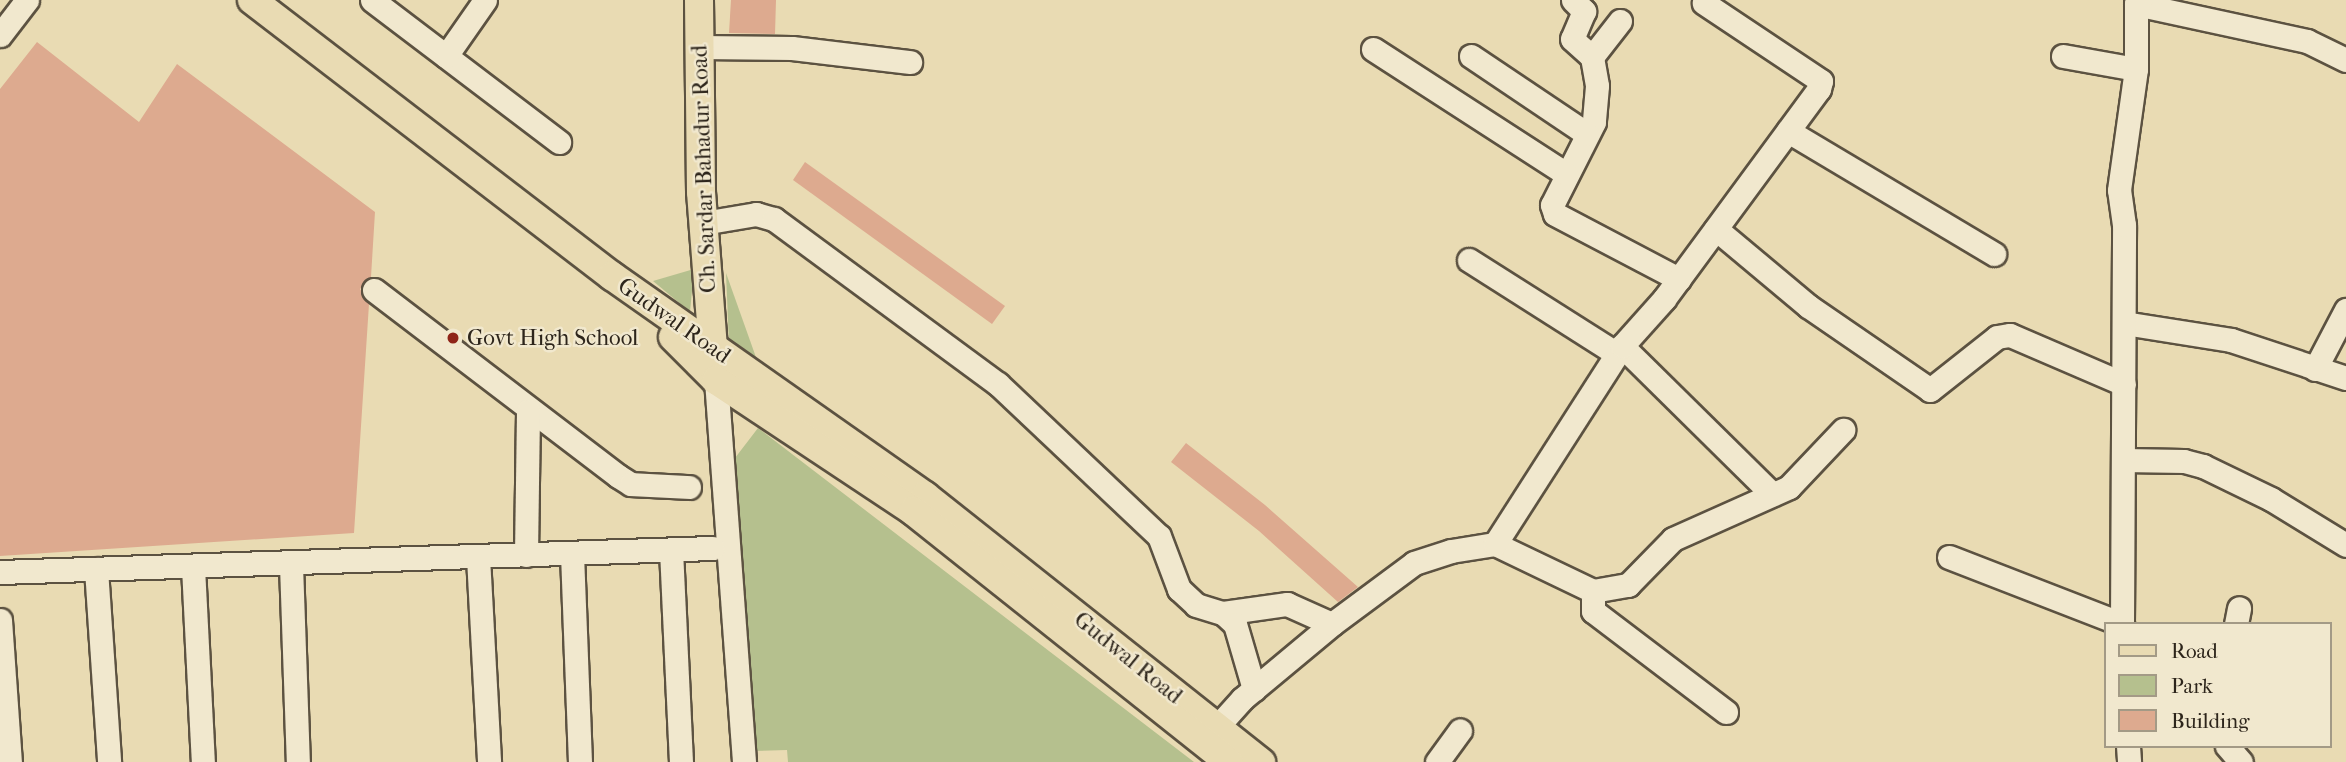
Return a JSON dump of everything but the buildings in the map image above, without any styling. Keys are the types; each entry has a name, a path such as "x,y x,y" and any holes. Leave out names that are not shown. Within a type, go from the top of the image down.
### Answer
{"main road":[{"path":"252,0 612,276"},
{"name":"Ch. Sardar Bahadur Road","path":"699,0 703,223 716,380"},
{"name":"Gudwal Road","path":"612,276 925,496 1216,728 1243,759"},
{"name":"Gudwal Road","path":"612,276 716,380 913,511 1243,759"}],"street":[{"path":"0,35 27,0"},
{"path":"372,0 559,142"},
{"path":"1573,0 1584,11 1572,39 1592,57 1597,103 1587,134 1552,205 1555,214 1679,279"},
{"path":"2122,622 2124,225 2119,190 2136,69 2135,1 2296,38 2346,60"},
{"path":"1495,544 1619,350 1679,279 1788,131 1821,81 1704,3"},
{"path":"446,56 474,4"},
{"path":"1592,57 1620,21"},
{"path":"700,47 792,48 910,62"},
{"path":"1373,49 1566,174"},
{"path":"1471,56 1587,134"},
{"path":"2063,56 2136,69"},
{"path":"1788,131 1994,254"},
{"path":"703,223 756,214 774,219 820,249 998,384 1159,536 1179,589 1196,605 1223,613 1287,604 1332,624"},
{"path":"1716,229 1808,306 1930,390 1997,337 2010,335 2124,384"},
{"path":"1469,260 1619,350 1772,494"},
{"path":"374,290 528,411 631,484 689,486"},
{"path":"2315,369 2346,310"},
{"path":"2124,323 2221,337 2346,378"},
{"path":"716,380 744,762"},
{"path":"526,555 528,411"},
{"path":"1216,728 1254,690 1332,624 1414,564 1451,551 1495,544 1594,591 1628,585 1672,539 1772,494 1804,475 1843,430"},
{"path":"2123,460 2184,461 2203,466 2271,499 2346,545"},
{"path":"0,572 292,565 713,548"},
{"path":"671,550 681,762"},
{"path":"572,554 580,762"},
{"path":"478,557 489,762"},
{"path":"1949,557 2117,622"},
{"path":"292,565 298,762"},
{"path":"193,567 203,762"},
{"path":"96,569 108,762"},
{"path":"1594,591 1593,611 1726,712"},
{"path":"1223,613 1235,624 1254,690"},
{"path":"0,620 10,762"},
{"path":"1437,762 1460,730"},
{"path":"2229,748 2241,762"}],"green space":[{"path":"694,269 690,312 653,281"},
{"path":"726,273 758,363 729,344"},
{"path":"758,428 1194,762 788,762 787,750 751,751 735,458"}],"place":[{"name":"Govt High School","path":"453,338"}]}
